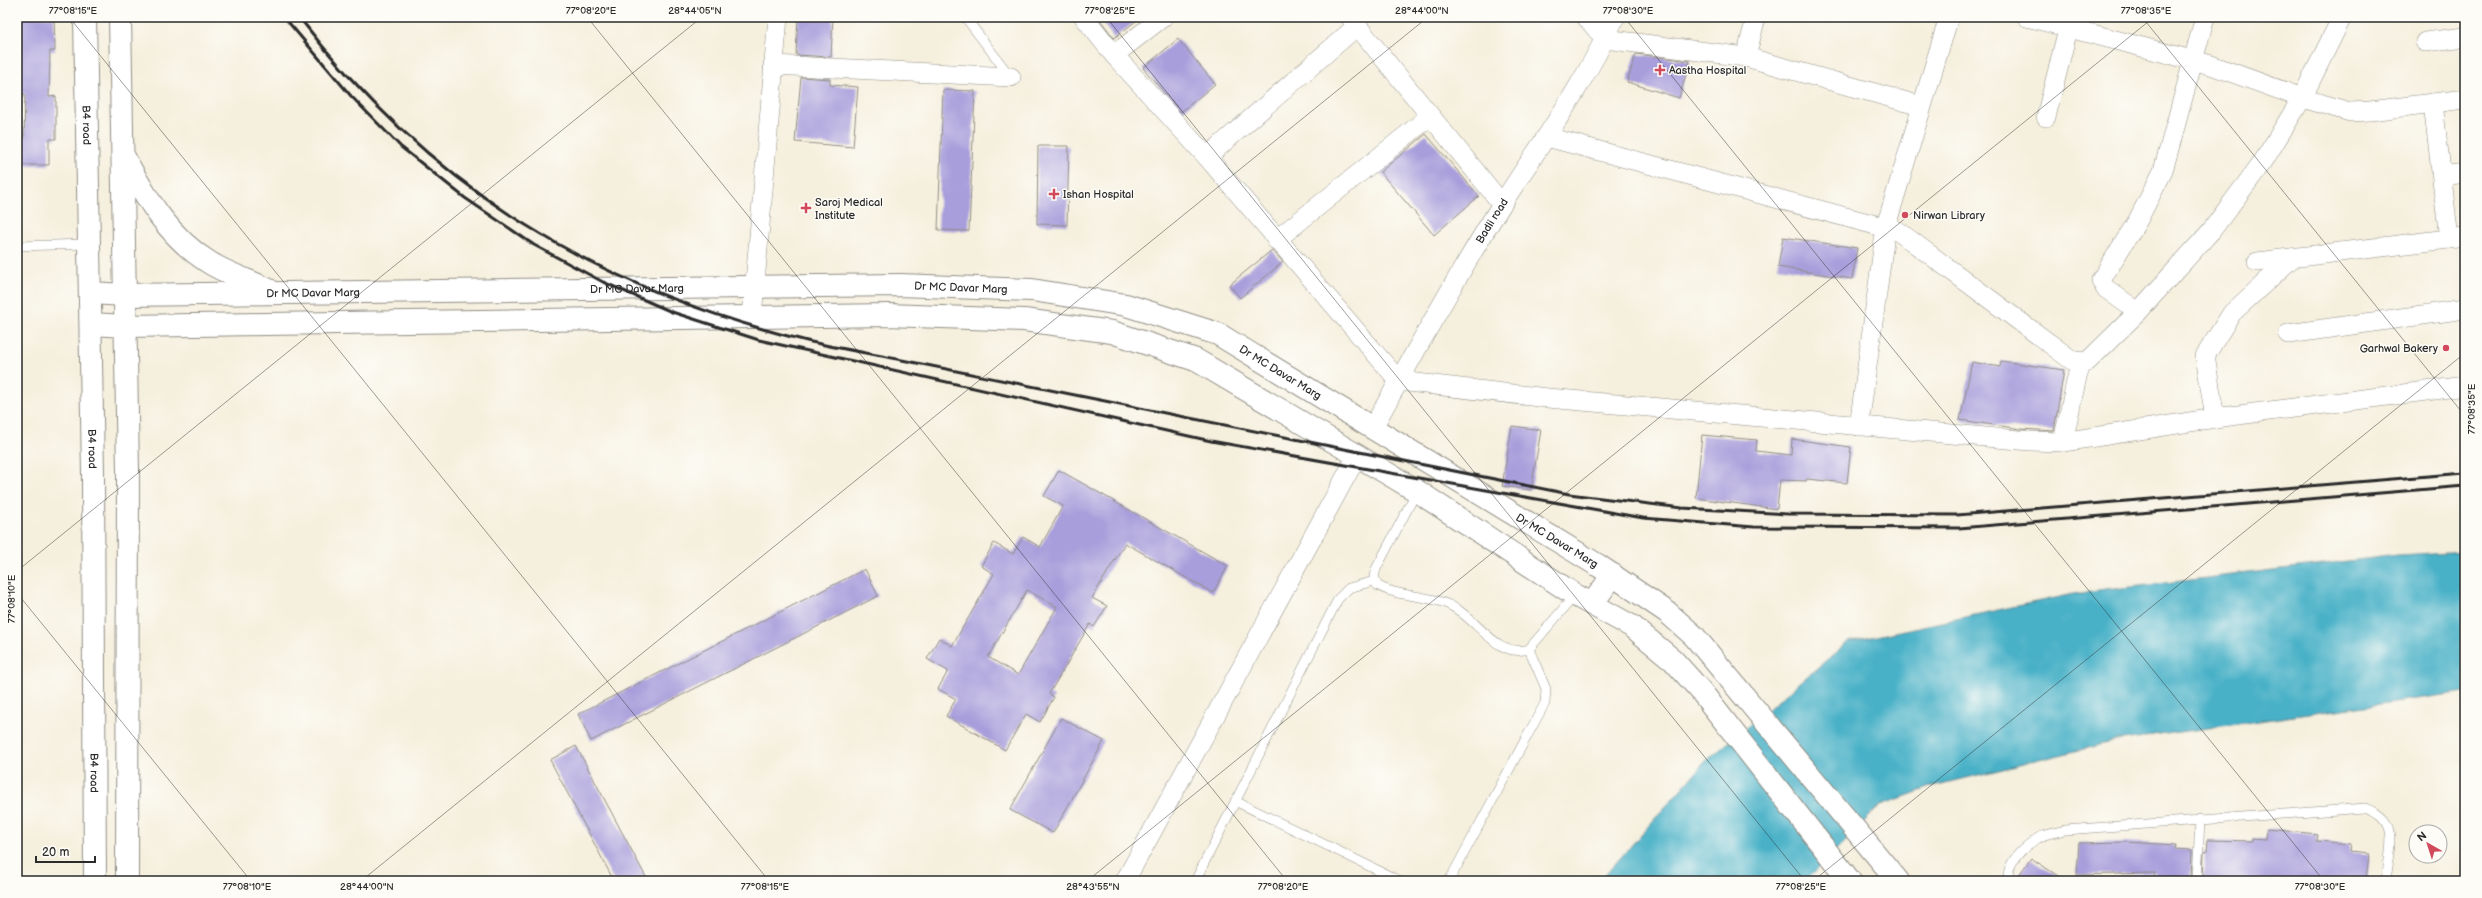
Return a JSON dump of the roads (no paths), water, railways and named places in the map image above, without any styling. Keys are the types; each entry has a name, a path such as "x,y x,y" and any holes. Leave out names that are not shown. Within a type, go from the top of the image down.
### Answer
{"street":[{"name":"B4 road","path":"84,17 90,293 95,881"},
{"path":"120,17 128,471 128,881"},
{"path":"752,317 778,17"},
{"path":"1084,17 1114,55 1207,157 1276,240 1399,381 1548,398 2030,441 2063,442 2215,418 2465,386"},
{"path":"1114,55 1163,17"},
{"path":"1586,17 1605,39 1746,57 1921,106"},
{"name":"Badli road","path":"1373,427 1502,204 1547,137 1605,39 1615,17"},
{"path":"1746,57 1756,17"},
{"path":"1859,426 1886,226 1949,17"},
{"path":"2028,17 2070,22 2192,60 2302,98 2358,112 2465,99"},
{"path":"2138,312 2105,288 2101,280 2138,220 2163,171 2192,60 2205,17"},
{"path":"1547,137 1886,226 1910,238 2073,361 2080,363 2092,359 2138,312 2211,231 2264,160 2302,98 2342,17"},
{"path":"1207,157 1353,22 1429,117 1502,204"},
{"path":"2046,117 2070,22"},
{"path":"2425,42 2465,36"},
{"path":"774,65 1010,77"},
{"path":"2257,262 2457,238 2442,176 2433,104"},
{"path":"1276,240 1429,117"},
{"path":"122,155 145,197 180,242 211,264 276,293"},
{"path":"2442,176 2465,173"},
{"path":"2215,418 2205,356 2232,313 2292,258"},
{"name":"Dr MC Davar Marg","path":"90,293 125,295 900,285 1032,290 1126,305 1218,334 1373,427 1613,575 1667,612 1694,636 1898,881"},
{"path":"2288,334 2465,309"},
{"path":"90,324 125,326 888,315 1024,320 1112,332 1196,360 1417,491 1583,600 1633,627 1672,660 1700,690 1846,875"},
{"path":"2063,442 2080,363"},
{"path":"1125,881 1357,456"},
{"path":"1583,600 1613,575"}],"lane":[{"path":"964,17 1010,77"},
{"path":"17,246 89,244"},
{"path":"1374,581 1376,569 1417,491"},
{"path":"1374,581 1377,585 1387,590 1446,603 1459,610 1510,651 1519,652 1529,649 1583,600"},
{"path":"1195,881 1338,599 1349,588 1374,581"},
{"path":"1449,881 1546,703 1546,690 1529,649"},
{"path":"1236,801 1400,881"},
{"path":"2009,881 2009,868 2022,850 2047,835 2064,830 2366,808 2379,812 2388,822 2391,832 2386,881"},
{"path":"2197,881 2200,819"}],"water":[{"path":"2465,551 2465,692 2116,741 1934,786 1881,805 1805,881 1600,881 1704,763 1848,642 2073,594 2398,555"}],"railway":[{"path":"284,17 351,96 401,147 465,198 534,245 603,282 672,312 759,340 1211,441 1643,518 1754,527 1959,528 2465,486"},
{"path":"299,17 350,78 405,133 463,181 524,224 589,261 658,293 730,319 830,346 1569,494 1682,508 1788,514 1957,515 2465,473"}],"place":[{"name":"Aastha Hospital","path":"1660,70"},
{"name":"Ishan Hospital","path":"1054,194"},
{"name":"Saroj Medical Institute","path":"806,208"},
{"name":"Nirwan Library","path":"1905,215"},
{"name":"Garhwal Bakery","path":"2446,348"}]}
